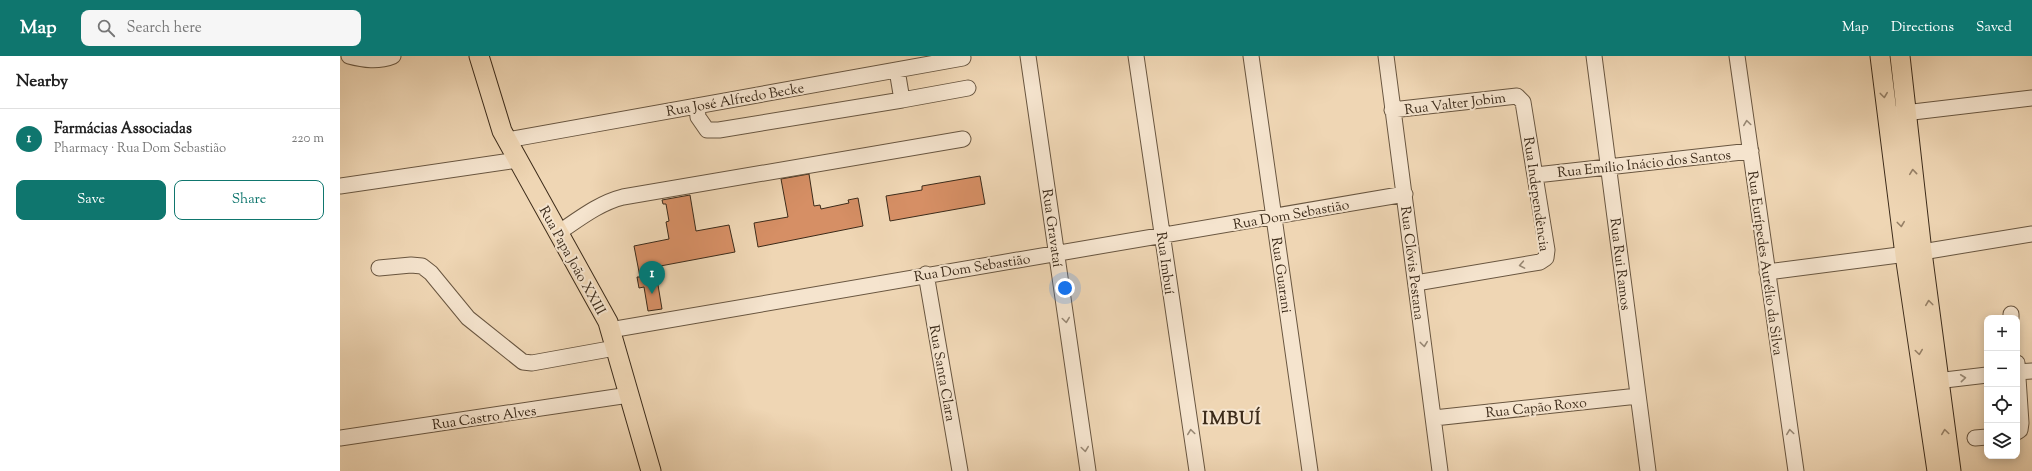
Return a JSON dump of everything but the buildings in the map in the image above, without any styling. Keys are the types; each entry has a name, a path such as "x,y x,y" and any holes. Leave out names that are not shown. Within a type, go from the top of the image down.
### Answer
{"main road":[{"name":"Rua Papa João XXIII","path":"479,56 502,131 608,322 651,471"},
{"path":"1880,56 1887,115 1913,253 1931,381 1937,471"},
{"path":"1900,56 1906,112 1913,253"},
{"path":"1931,381 1951,471"}],"street":[{"path":"349,56 371,60 393,56"},
{"name":"Rua Gravataí","path":"1028,56 1088,471"},
{"name":"Rua Imbuí","path":"1136,56 1197,471"},
{"name":"Rua Guarani","path":"1251,56 1310,471"},
{"name":"Rua Clóvis Pestana","path":"1386,56 1440,471"},
{"name":"Rua Rui Ramos","path":"1594,56 1648,471"},
{"name":"Rua Eurípedes Aurélio da Silva","path":"1737,56 1796,471"},
{"name":"Rua José Alfredo Becke","path":"507,140 963,58"},
{"path":"897,70 902,100"},
{"path":"696,106 698,117 707,130 719,130 968,88"},
{"name":"Rua Valter Jobim","path":"1392,110 1517,96"},
{"name":"Rua Independência","path":"1416,283 1540,262 1546,258 1547,250 1536,175 1523,102 1517,96"},
{"path":"1887,115 2032,98"},
{"path":"558,233 599,206 611,200 623,197 963,139"},
{"name":"Rua Emílio Inácio dos Santos","path":"1536,175 1751,151"},
{"path":"340,186 518,160"},
{"name":"Rua Dom Sebastião","path":"610,330 926,274 1056,254 1405,194"},
{"path":"1767,272 1913,253 2032,234"},
{"path":"380,268 411,265 422,266 431,273 468,318 523,362 532,362 615,348"},
{"name":"Rua Santa Clara","path":"926,274 960,471"},
{"path":"2020,427 2022,423 2021,370"},
{"path":"1931,381 1984,376"},
{"name":"Rua Castro Alves","path":"340,438 629,395"},
{"name":"Rua Capão Roxo","path":"1434,418 1638,396"}],"place":[{"name":"Farmácias Associadas","path":"652,294"}],"district":[{"name":"IMBUÍ","path":"1232,418"}]}
